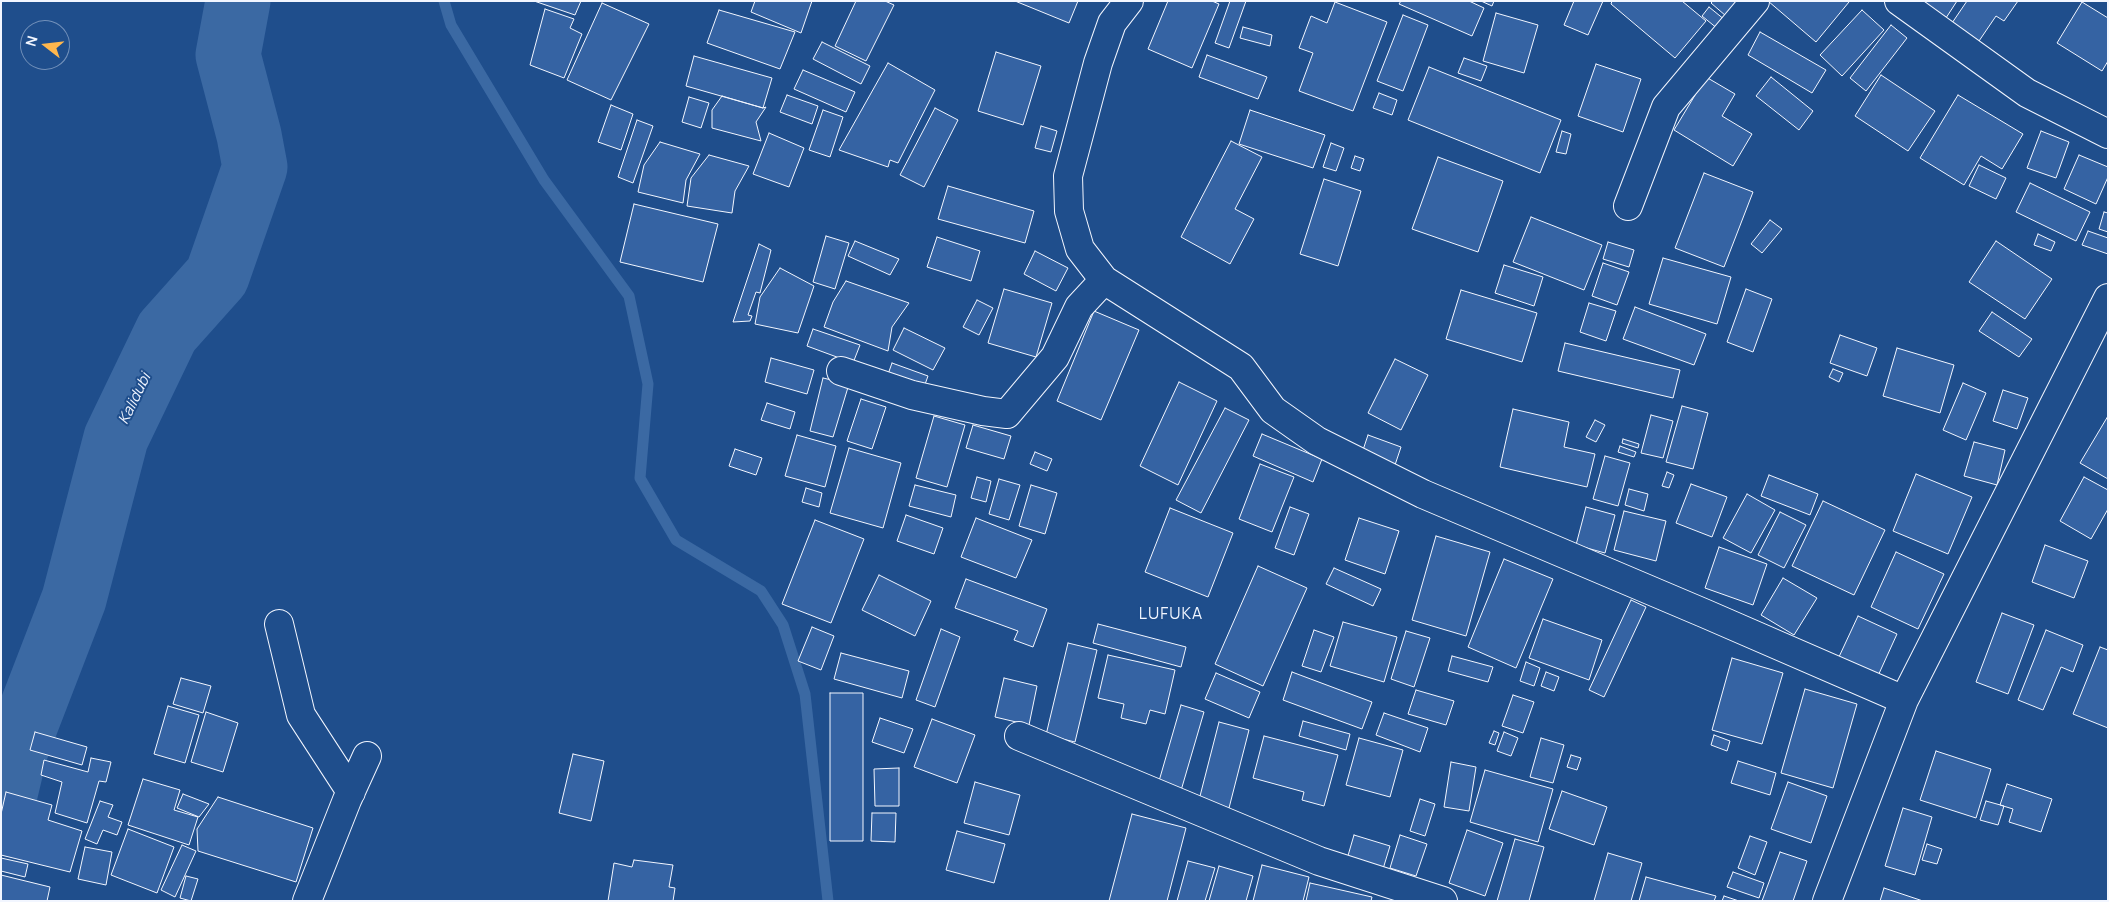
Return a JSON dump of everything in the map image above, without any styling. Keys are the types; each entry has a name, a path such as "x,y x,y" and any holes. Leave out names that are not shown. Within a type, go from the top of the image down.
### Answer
{"street":[{"path":"1129,1 1112,24 1098,63 1068,176 1069,211 1080,249 1104,280 1241,367 1273,410 1317,441 1423,494 1904,700"},
{"path":"1628,206 1666,107 1755,1"},
{"path":"1898,1 2027,93 2108,134"},
{"path":"841,370 912,395 983,411 1007,414 1056,357 1079,307 1104,280"},
{"path":"1827,901 1904,700 2108,298"},
{"path":"279,624 301,715 351,792"},
{"path":"1019,736 1319,861 1443,901"},
{"path":"307,901 367,756"}],"building":[{"path":"534,1 581,1 575,15"},
{"path":"755,1 812,1 801,33 751,12"},
{"path":"856,1 885,1 894,5 866,61 835,46"},
{"path":"1015,1 1078,1 1069,23"},
{"path":"1168,1 1212,1 1219,4 1192,68 1148,49"},
{"path":"1230,1 1246,1 1229,48 1215,43"},
{"path":"1401,1 1469,1 1484,8 1472,36 1399,4"},
{"path":"1481,1 1494,1 1492,6"},
{"path":"1574,1 1603,1 1588,35 1564,25"},
{"path":"1612,1 1682,1 1706,21 1675,58 1611,4"},
{"path":"1713,1 1738,1 1726,16 1711,3"},
{"path":"1768,1 1847,1 1849,2 1816,42"},
{"path":"1915,1 1957,1 1944,21"},
{"path":"1967,1 2018,1 2004,21 1996,16 1979,41 1952,23"},
{"path":"1335,2 1387,22 1353,111 1299,91 1313,53 1299,48 1311,16 1327,23"},
{"path":"2082,2 2108,18 2108,61 2102,71 2057,43"},
{"path":"602,3 649,24 611,100 567,80"},
{"path":"1709,7 1725,20 1718,29 1702,16"},
{"path":"545,9 574,19 570,28 582,34 564,78 530,65"},
{"path":"719,10 795,32 780,69 707,43"},
{"path":"1862,10 1884,30 1842,76 1820,55"},
{"path":"1496,13 1538,25 1524,73 1483,61"},
{"path":"1403,15 1428,25 1403,91 1377,81"},
{"path":"1891,25 1907,38 1866,91 1850,78"},
{"path":"1243,27 1272,35 1270,46 1240,38"},
{"path":"1760,32 1826,70 1812,93 1748,55"},
{"path":"822,42 870,66 861,84 813,59"},
{"path":"996,52 1041,66 1023,125 978,111"},
{"path":"1207,55 1267,77 1258,99 1199,77"},
{"path":"694,56 772,78 763,108 686,86"},
{"path":"1464,58 1487,66 1481,81 1458,73"},
{"path":"888,63 935,90 898,163 890,160 888,167 839,150"},
{"path":"1596,64 1641,79 1623,132 1578,116"},
{"path":"1429,67 1561,120 1540,173 1408,120"},
{"path":"803,70 855,92 846,112 794,89"},
{"path":"1881,75 1935,111 1908,151 1855,116"},
{"path":"1706,77 1735,94 1722,116 1752,134 1733,166 1674,130"},
{"path":"1771,77 1813,111 1799,130 1756,96"},
{"path":"1379,93 1397,100 1392,115 1373,108"},
{"path":"787,95 818,106 812,124 780,112"},
{"path":"1958,95 2023,134 2002,169 1981,156 1964,185 1920,158"},
{"path":"722,96 763,108 766,107 756,122 761,141 712,128 712,110"},
{"path":"689,97 709,103 701,128 682,122"},
{"path":"611,105 633,114 621,150 598,142"},
{"path":"935,108 958,120 924,187 900,175"},
{"path":"823,110 843,117 830,157 809,150"},
{"path":"1250,110 1325,135 1313,168 1239,144"},
{"path":"637,120 653,126 633,183 618,177"},
{"path":"1041,126 1057,131 1051,152 1035,148"},
{"path":"1562,131 1571,134 1566,154 1556,152"},
{"path":"2041,131 2069,142 2056,178 2027,168"},
{"path":"769,133 804,148 789,187 753,174"},
{"path":"1231,141 1262,157 1235,209 1254,219 1230,264 1181,237"},
{"path":"660,142 700,154 686,180 683,203 638,192 644,165"},
{"path":"1331,143 1344,148 1336,171 1323,167"},
{"path":"709,155 749,166 735,191 732,213 687,206 691,178"},
{"path":"2079,155 2108,167 2108,177 2096,204 2064,189"},
{"path":"1355,156 1364,159 1360,171 1351,168"},
{"path":"1438,157 1503,181 1478,252 1412,229"},
{"path":"1979,165 2006,178 1996,199 1969,186"},
{"path":"1704,173 1753,192 1724,267 1675,248"},
{"path":"1324,179 1361,191 1338,266 1300,254"},
{"path":"2030,183 2090,212 2076,241 2016,212"},
{"path":"948,186 1034,211 1025,243 938,219"},
{"path":"634,204 718,224 703,282 620,262"},
{"path":"2104,212 2108,213 2108,232 2099,229"},
{"path":"1531,217 1602,245 1584,290 1513,262"},
{"path":"1770,220 1782,229 1762,253 1751,244"},
{"path":"2088,231 2108,238 2108,254 2082,245"},
{"path":"2038,234 2055,242 2051,251 2034,245"},
{"path":"826,236 849,243 835,289 813,282"},
{"path":"937,237 980,251 971,281 927,267"},
{"path":"855,241 899,259 890,275 848,256"},
{"path":"1996,241 2052,279 2025,319 1969,282"},
{"path":"1608,242 1634,250 1629,267 1603,259"},
{"path":"759,244 771,250 760,293 756,292 748,315 752,316 750,321 733,322"},
{"path":"1035,251 1068,268 1056,291 1024,274"},
{"path":"1663,258 1731,277 1717,324 1649,304"},
{"path":"1603,263 1629,272 1617,305 1592,296"},
{"path":"1504,265 1543,277 1534,306 1495,293"},
{"path":"780,268 814,286 798,333 755,324 760,297"},
{"path":"846,281 909,303 892,327 888,351 824,327 833,302"},
{"path":"1004,289 1052,303 1036,357 988,343"},
{"path":"1746,289 1772,299 1753,352 1727,342"},
{"path":"1461,290 1537,313 1522,362 1446,339"},
{"path":"977,300 993,308 979,335 963,327"},
{"path":"1589,303 1616,311 1606,341 1580,332"},
{"path":"1635,307 1706,334 1694,365 1623,339"},
{"path":"1094,311 1139,330 1101,420 1057,401"},
{"path":"1992,312 2032,339 2019,357 1979,331"},
{"path":"904,328 945,348 933,370 893,350"},
{"path":"813,329 860,345 853,363 807,346"},
{"path":"1840,335 1877,348 1867,376 1830,363"},
{"path":"1565,343 1680,370 1673,398 1558,371"},
{"path":"1897,348 1954,365 1940,413 1883,396"},
{"path":"771,358 814,370 807,394 765,382"},
{"path":"1395,359 1428,375 1401,430 1368,413"},
{"path":"892,363 928,376 923,390 887,377"},
{"path":"1833,369 1843,373 1839,382 1829,377"},
{"path":"823,378 849,384 833,437 810,431"},
{"path":"1179,382 1217,401 1178,485 1140,466"},
{"path":"1963,383 1986,393 1966,440 1943,430"},
{"path":"2003,390 2028,398 2017,429 1993,421"},
{"path":"861,399 886,407 872,449 847,441"},
{"path":"767,403 795,412 790,429 761,420"},
{"path":"1682,406 1708,413 1693,469 1666,462"},
{"path":"1225,408 1249,420 1201,513 1176,500"},
{"path":"1513,409 1569,422 1564,447 1595,454 1587,487 1500,467"},
{"path":"1651,415 1673,421 1663,458 1641,453"},
{"path":"934,416 965,425 947,487 916,478"},
{"path":"2108,416 2108,479 2080,463"},
{"path":"1595,420 1605,425 1596,442 1586,437"},
{"path":"973,425 1011,436 1004,459 966,448"},
{"path":"1262,434 1322,459 1313,482 1253,456"},
{"path":"797,435 836,446 825,487 785,476"},
{"path":"1368,435 1401,447 1395,465 1362,453"},
{"path":"1623,439 1639,444 1638,448 1622,443"},
{"path":"1974,442 2005,450 1997,485 1964,476"},
{"path":"1620,446 1636,452 1634,457 1618,452"},
{"path":"849,448 901,463 883,528 830,513"},
{"path":"735,449 762,458 756,475 729,466"},
{"path":"1035,452 1052,459 1047,471 1030,464"},
{"path":"1605,456 1630,463 1618,506 1593,499"},
{"path":"1260,464 1294,477 1272,532 1239,519"},
{"path":"1667,472 1674,475 1669,488 1662,486"},
{"path":"1916,474 1972,497 1948,554 1893,531"},
{"path":"1769,475 1818,494 1810,515 1761,496"},
{"path":"977,477 991,481 986,502 971,498"},
{"path":"2084,477 2108,490 2108,509 2091,539 2060,521"},
{"path":"999,479 1020,485 1009,520 989,514"},
{"path":"1691,484 1727,497 1712,537 1676,523"},
{"path":"915,485 956,495 951,517 909,506"},
{"path":"1031,485 1057,493 1045,534 1019,526"},
{"path":"806,488 822,493 819,507 802,502"},
{"path":"1629,489 1648,494 1644,511 1625,505"},
{"path":"1747,494 1775,510 1751,553 1723,538"},
{"path":"1823,501 1885,530 1854,595 1792,566"},
{"path":"1290,507 1309,514 1294,555 1275,548"},
{"path":"1586,507 1615,515 1605,553 1576,545"},
{"path":"1170,508 1233,533 1208,597 1145,572"},
{"path":"1624,511 1666,521 1656,561 1614,550"},
{"path":"1780,512 1806,525 1784,568 1758,555"},
{"path":"906,515 943,528 934,554 897,541"},
{"path":"976,518 1032,540 1016,578 961,557"},
{"path":"1359,518 1399,531 1385,574 1345,560"},
{"path":"815,520 864,539 831,623 782,604"},
{"path":"1436,536 1490,552 1466,636 1412,620"},
{"path":"2045,545 2088,561 2074,598 2032,582"},
{"path":"1719,547 1767,564 1753,605 1705,588"},
{"path":"1896,552 1944,574 1918,629 1871,607"},
{"path":"1504,559 1553,579 1516,668 1468,647"},
{"path":"1258,566 1307,588 1263,686 1215,664"},
{"path":"1334,568 1381,589 1373,606 1326,584"},
{"path":"879,575 931,601 915,636 862,610"},
{"path":"1783,578 1817,598 1794,635 1761,615"},
{"path":"966,579 1047,609 1033,647 1014,640 1018,631 955,608"},
{"path":"1631,600 1646,607 1604,697 1589,690"},
{"path":"2002,613 2034,625 2008,694 1976,682"},
{"path":"1858,616 1897,634 1877,678 1838,659"},
{"path":"1543,619 1602,640 1589,680 1529,658"},
{"path":"1343,622 1397,637 1384,682 1330,666"},
{"path":"1098,624 1186,647 1181,667 1093,643"},
{"path":"812,627 834,636 821,670 798,661"},
{"path":"941,629 960,637 935,707 916,700"},
{"path":"1314,630 1334,637 1321,672 1302,666"},
{"path":"2046,630 2083,645 2073,672 2061,667 2043,710 2018,700"},
{"path":"1406,631 1430,638 1414,687 1391,679"},
{"path":"1068,643 1097,650 1075,742 1046,735"},
{"path":"2100,647 2108,650 2108,728 2073,714"},
{"path":"841,653 909,671 902,698 834,679"},
{"path":"1108,655 1175,670 1165,714 1150,710 1146,724 1121,718 1124,704 1098,698"},
{"path":"1452,656 1493,667 1488,682 1448,671"},
{"path":"1732,658 1783,673 1762,744 1712,730"},
{"path":"1526,662 1540,668 1534,686 1520,681"},
{"path":"1292,672 1372,702 1362,729 1283,700"},
{"path":"1546,672 1559,677 1554,691 1541,686"},
{"path":"1216,673 1260,692 1249,718 1205,699"},
{"path":"181,678 211,686 203,713 173,704"},
{"path":"1004,678 1037,686 1029,725 995,717"},
{"path":"1805,689 1857,704 1833,788 1781,773"},
{"path":"1416,690 1454,701 1446,725 1408,714"},
{"path":"830,693 863,693 863,841 830,841"},
{"path":"1513,695 1534,702 1523,733 1502,726"},
{"path":"1181,705 1204,712 1180,794 1157,788"},
{"path":"168,706 199,715 185,763 154,754"},
{"path":"206,712 238,723 223,772 191,762"},
{"path":"1384,713 1428,728 1420,752 1376,735"},
{"path":"880,718 913,729 904,753 872,742"},
{"path":"932,719 975,735 957,783 914,767"},
{"path":"1303,721 1350,734 1346,750 1299,736"},
{"path":"1219,722 1249,730 1229,808 1199,800"},
{"path":"1494,731 1499,733 1495,745 1489,743"},
{"path":"35,732 87,747 82,765 30,750"},
{"path":"1504,732 1518,738 1511,756 1497,751"},
{"path":"1714,735 1730,741 1727,751 1711,745"},
{"path":"1264,736 1338,755 1324,806 1302,800 1304,792 1253,778"},
{"path":"1359,738 1403,750 1390,797 1346,785"},
{"path":"1541,738 1564,745 1553,783 1530,777"},
{"path":"1936,751 1991,769 1976,818 1920,800"},
{"path":"573,754 604,761 591,821 559,813"},
{"path":"1571,755 1581,758 1577,770 1567,767"},
{"path":"91,758 111,762 106,782 99,781 87,823 55,813 62,782 41,775 44,760 88,772"},
{"path":"1738,761 1776,773 1770,795 1731,783"},
{"path":"1451,762 1476,767 1469,811 1444,807"},
{"path":"899,768 899,806 875,806 874,769"},
{"path":"1485,770 1553,789 1538,842 1470,822"},
{"path":"143,779 180,790 174,810 198,817 189,845 128,825"},
{"path":"975,782 1020,795 1009,835 964,823"},
{"path":"1788,782 1827,796 1811,843 1771,829"},
{"path":"2007,784 2052,799 2041,832 2009,822 2013,809 2000,805"},
{"path":"1562,791 1607,807 1594,845 1549,829"},
{"path":"6,792 52,805 48,820 82,831 70,872 1,855 1,814"},
{"path":"183,794 209,804 199,817 177,808"},
{"path":"218,797 313,828 296,882 198,851 197,829"},
{"path":"1420,799 1435,804 1425,836 1410,831"},
{"path":"100,801 113,805 108,817 122,822 117,835 103,830 97,844 85,839"},
{"path":"1986,801 2004,806 1998,825 1980,820"},
{"path":"1903,808 1932,817 1915,875 1885,866"},
{"path":"872,813 896,813 895,842 871,841"},
{"path":"1132,814 1186,828 1167,901 1109,901"},
{"path":"128,829 174,847 157,893 111,875"},
{"path":"1467,830 1503,843 1485,896 1449,883"},
{"path":"957,831 1005,844 994,883 946,870"},
{"path":"1354,835 1390,846 1383,869 1347,859"},
{"path":"1400,835 1427,844 1416,876 1390,868"},
{"path":"1750,836 1767,842 1755,875 1738,868"},
{"path":"1515,839 1544,847 1529,901 1497,901"},
{"path":"1927,844 1942,849 1937,864 1922,860"},
{"path":"182,845 196,851 175,897 161,890"},
{"path":"85,847 112,852 106,885 78,879"},
{"path":"1780,852 1807,861 1793,901 1762,901"},
{"path":"1608,853 1642,863 1631,901 1594,901"},
{"path":"1,858 28,864 25,877 1,871"},
{"path":"634,860 673,865 669,887 675,888 673,901 608,901 614,863 632,867"},
{"path":"1188,861 1215,868 1205,901 1177,901"},
{"path":"1262,865 1309,877 1303,901 1253,901"},
{"path":"1219,866 1253,876 1246,901 1209,901"},
{"path":"1733,872 1764,883 1759,898 1727,887"},
{"path":"1,875 50,887 47,901 1,901"},
{"path":"186,876 198,879 191,901 180,898"},
{"path":"1646,877 1716,896 1714,901 1639,901"},
{"path":"1310,883 1372,897 1371,901 1306,901"},
{"path":"1884,888 1923,901 1880,901"},
{"path":"1724,896 1739,901 1722,901"}],"waterway":[{"name":"Kalidubi","path":"1,811 15,752 74,599 116,438 167,332 217,276 255,167 249,135 228,55 238,1"},
{"path":"444,1 451,25 544,180 629,296 648,384 640,478 676,540 761,591 783,625 805,694 828,901"}],"district":[{"name":"LUFUKA","path":"1171,615"}]}
